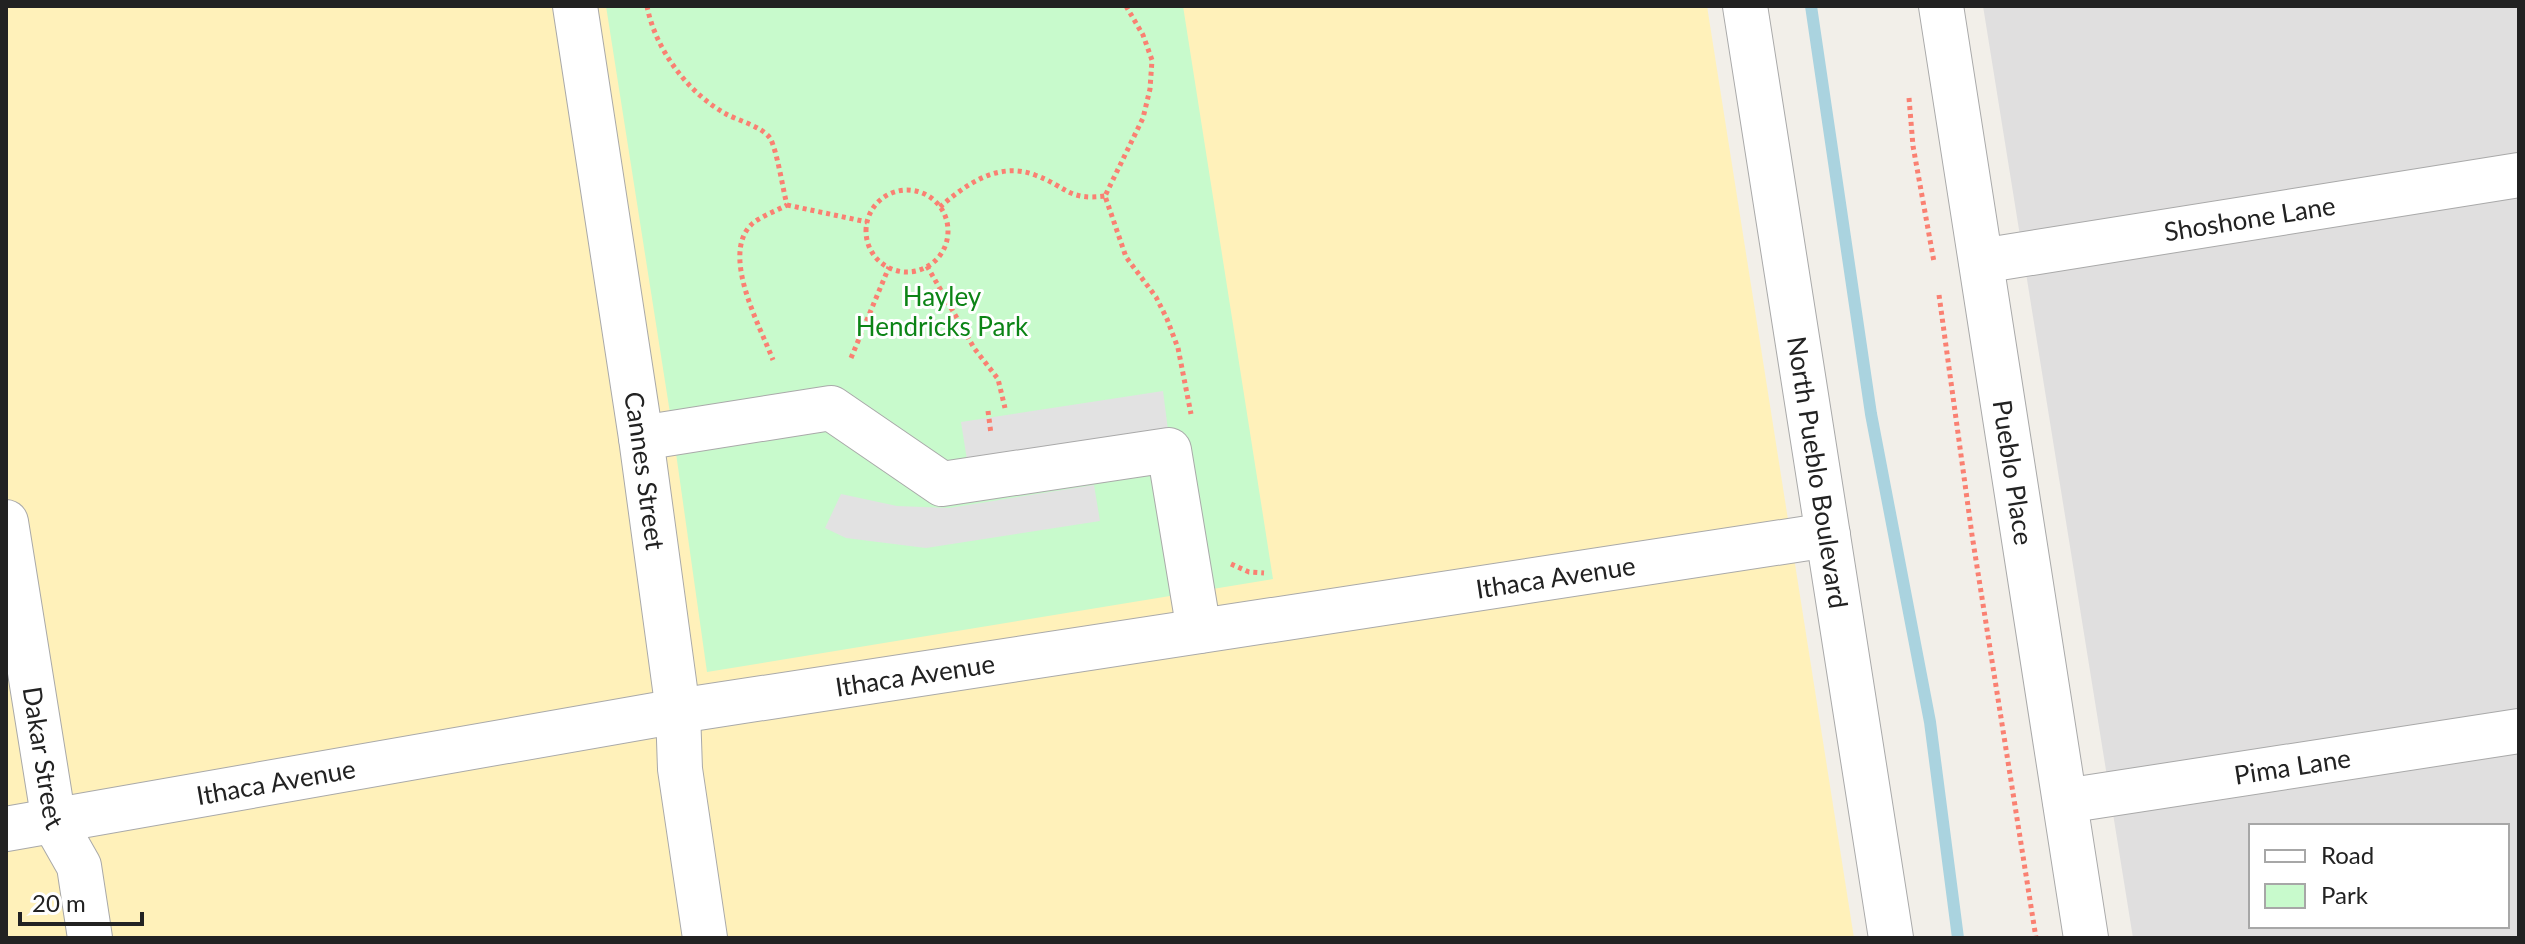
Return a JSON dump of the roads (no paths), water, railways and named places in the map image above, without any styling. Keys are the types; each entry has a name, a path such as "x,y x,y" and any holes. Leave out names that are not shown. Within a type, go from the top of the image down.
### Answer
{"street":[{"name":"Cannes Street","path":"575,6 641,438 678,711 680,769 705,938"},
{"name":"North Pueblo Boulevard","path":"1745,6 1891,938"},
{"name":"Pueblo Place","path":"1941,6 2086,938"},
{"name":"Shoshone Lane","path":"1981,261 2519,175"},
{"path":"641,438 831,408 942,484 1169,450 1199,631"},
{"name":"Dakar Street","path":"6,522 54,822 79,866 90,938"},
{"name":"Ithaca Avenue","path":"6,829 678,711 1828,535"},
{"name":"Pima Lane","path":"2065,801 2519,731"}],"waterway":[{"path":"1811,6 1871,414 1930,722 1958,938"}],"park label":[{"name":"Hayley Hendricks Park","path":"942,311"}]}
